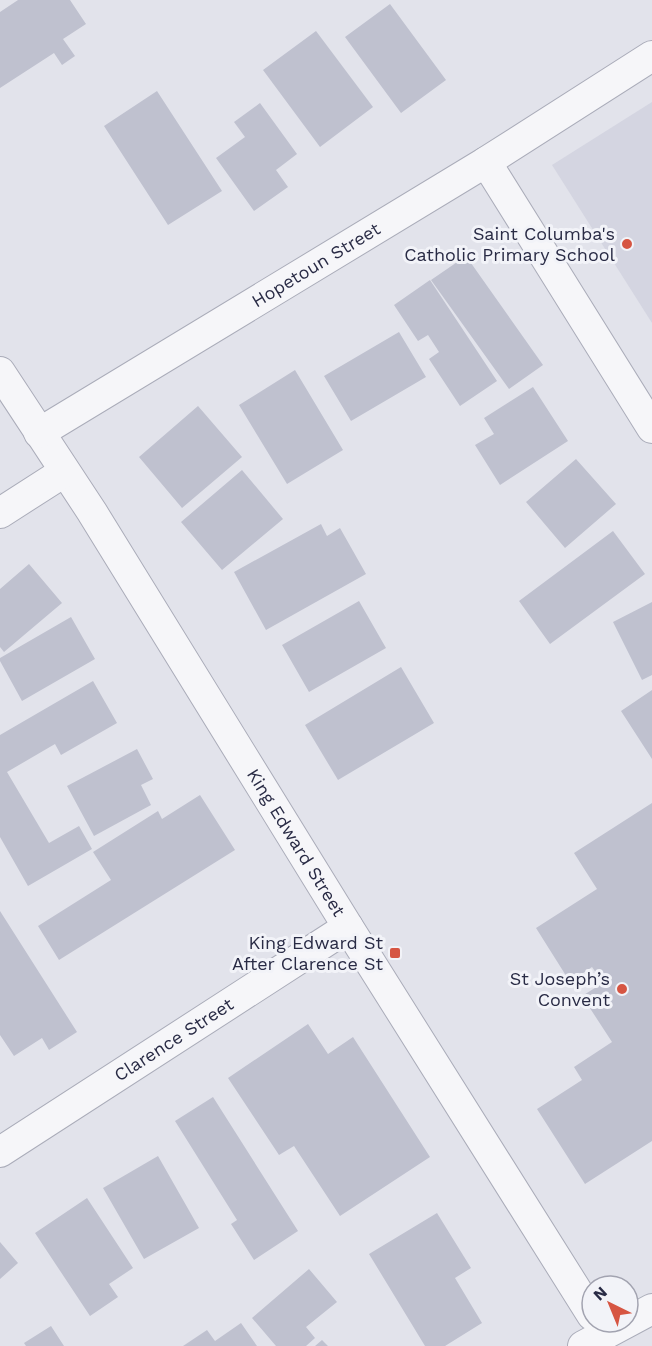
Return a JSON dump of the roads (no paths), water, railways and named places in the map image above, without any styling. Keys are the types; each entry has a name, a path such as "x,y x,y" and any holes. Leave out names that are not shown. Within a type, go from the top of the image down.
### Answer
{"street":[{"name":"Hopetoun Street","path":"39,434 486,162 652,56"},
{"path":"486,162 652,428"},
{"name":"King Edward Street","path":"0,372 98,522 580,1305"},
{"path":"0,513 64,472"},
{"name":"Clarence Street","path":"0,1152 348,927"}],"place":[{"name":"Saint Columba's Catholic Primary School","path":"627,244"},
{"name":"King Edward St After Clarence St","path":"395,953"},
{"name":"St Joseph’s Convent","path":"622,989"}]}
